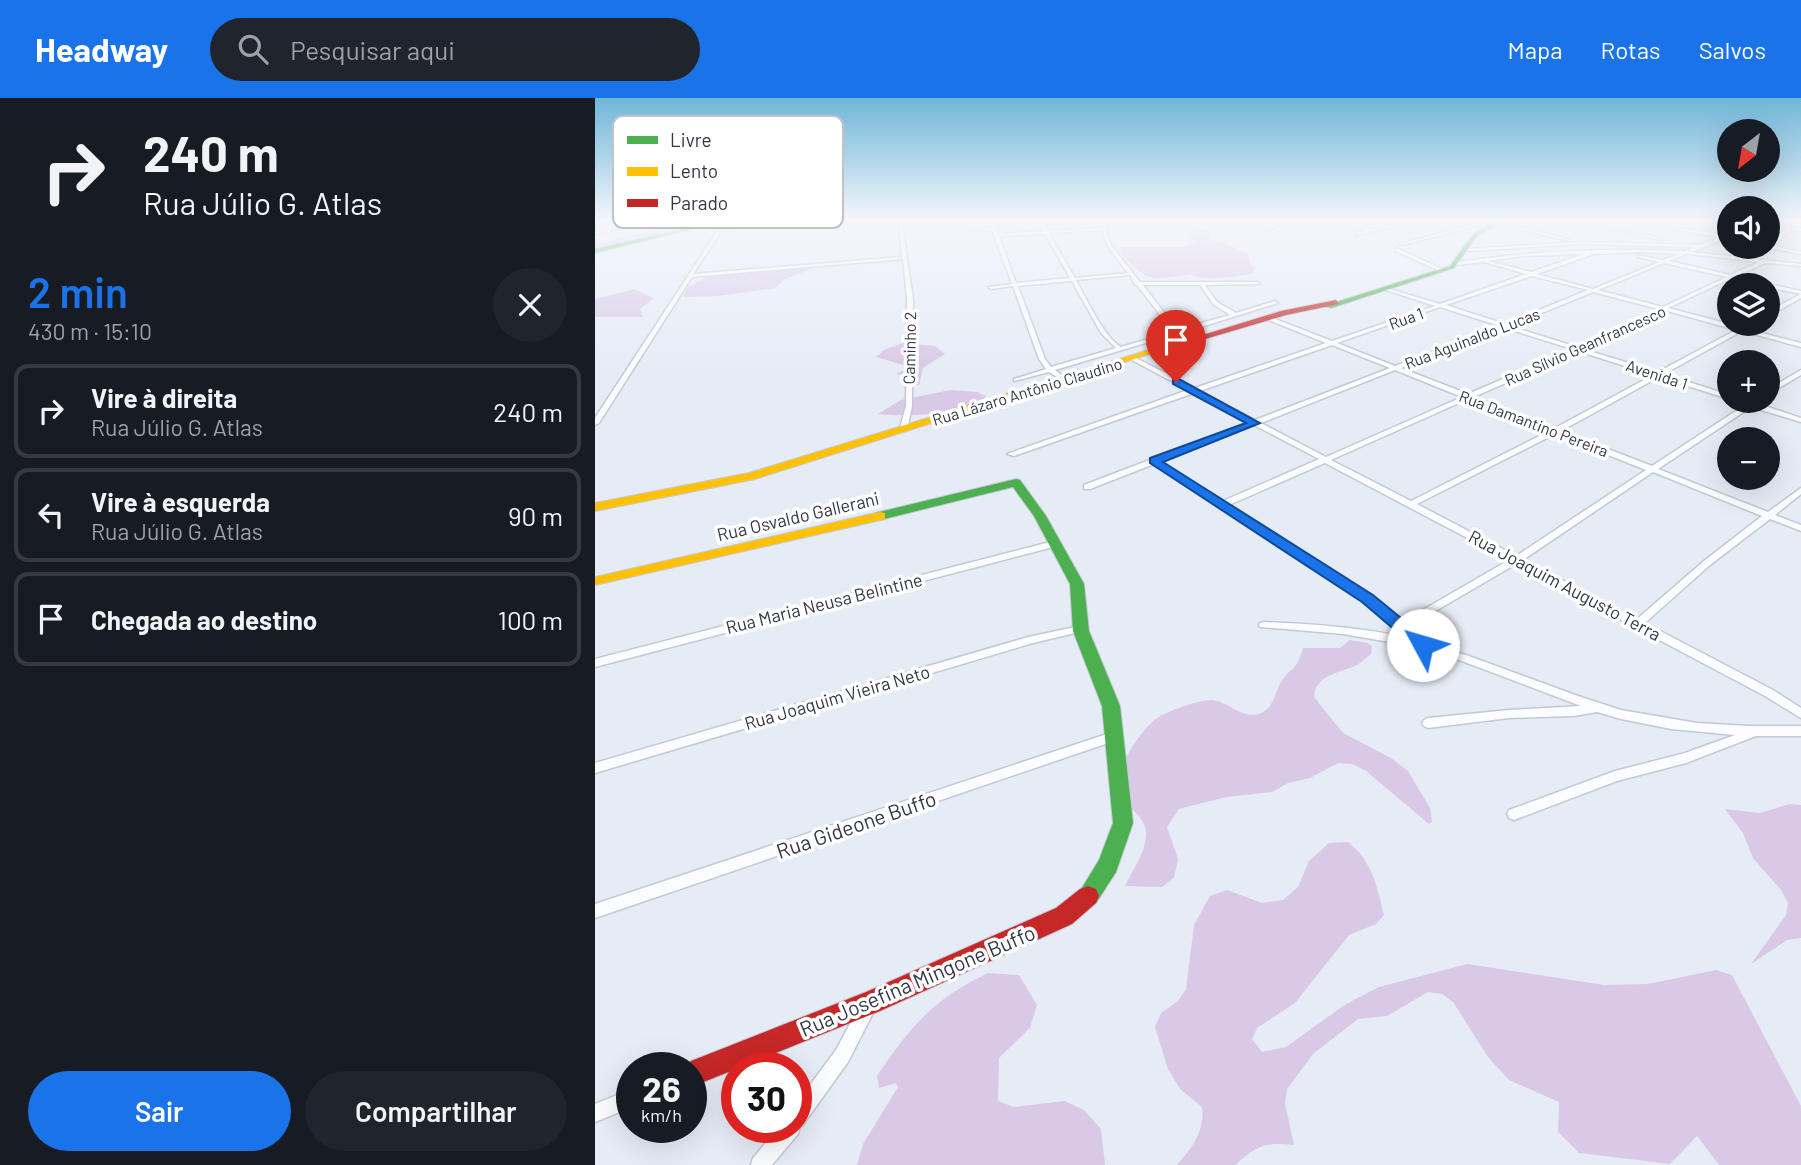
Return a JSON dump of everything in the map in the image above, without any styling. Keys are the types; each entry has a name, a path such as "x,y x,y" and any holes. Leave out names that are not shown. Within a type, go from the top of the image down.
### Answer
{"main road":[{"name":"Rua Lázaro Antônio Claudino","path":"595,507 751,476 880,438 931,427 1188,335 1336,302 1431,271"},
{"name":"Rua Lázaro Antônio Claudino","path":"880,438 1057,374 1131,357 1273,314"},
{"name":"Rua Osvaldo Gallerani","path":"595,581 947,502 1007,484 1021,485 1054,544"},
{"path":"1054,544 1072,571 1080,592 1080,629"},
{"name":"Rua Josefina Mingone Buffo","path":"707,1068 871,1002 1064,916 1090,893 1118,845 1123,823 1116,736 1107,688 1080,629"}],"street":[{"path":"595,423 692,271"},
{"path":"689,276 751,271"},
{"name":"Caminho 2","path":"904,428 909,406 910,299 905,271"},
{"path":"1010,271 1042,359 1057,374"},
{"path":"1069,271 1104,333 1114,345 1131,357"},
{"path":"1128,271 1137,284 1188,335 1237,315 1273,314"},
{"path":"1521,271 1717,323"},
{"name":"Rua 1","path":"1011,454 1544,271"},
{"name":"Rua Aguinaldo Lucas","path":"1087,487 1645,271"},
{"path":"991,286 1130,274"},
{"path":"1202,283 1204,290 1222,309 1237,315"},
{"path":"1137,284 1258,283"},
{"name":"Rua Sílvio Geanfrancesco","path":"1223,505 1327,461 1717,284"},
{"name":"Avenida 1","path":"1385,288 1717,393"},
{"path":"1780,289 1801,294"},
{"path":"1780,307 1801,294"},
{"name":"Rua Damantino Pereira","path":"1273,314 1333,343 1801,528"},
{"path":"1411,504 1728,336"},
{"path":"1767,336 1801,345"},
{"name":"Rua Joaquim Augusto Terra","path":"1131,357 1769,693 1801,714"},
{"path":"1780,385 1801,372"},
{"path":"1016,380 1057,374"},
{"path":"1400,627 1515,560 1733,413"},
{"path":"1780,413 1801,420"},
{"path":"1154,461 1367,598 1423,645"},
{"path":"1638,624 1767,514 1801,490"},
{"name":"Rua Maria Neusa Belintine","path":"595,663 1054,544"},
{"path":"1264,625 1335,629 1423,645 1597,707 1633,717 1753,733 1801,731"},
{"name":"Rua Joaquim Vieira Neto","path":"595,768 1032,640 1080,629"},
{"path":"1428,723 1509,714 1574,712 1597,707"},
{"path":"1514,814 1615,776 1686,758 1753,733"},
{"name":"Rua Gideone Buffo","path":"595,911 1116,736"},
{"path":"812,1098 842,1056 871,1002"},
{"path":"595,1113 616,1104"},
{"path":"760,1165 778,1143"}],"shaded area":[{"path":"770,271 807,271 785,279 775,288 719,296 683,297 687,288 707,277"},
{"path":"1139,271 1254,271 1219,278 1202,278 1191,274 1157,278"},
{"path":"634,289 654,298 640,309 643,317 595,317 595,299"},
{"path":"903,343 935,346 945,354 923,368 919,385 903,388 914,376 896,374 910,367 876,357 884,350"},
{"path":"951,390 977,392 986,396 966,408 935,414 878,414 901,400"},
{"path":"1350,640 1368,643 1372,646 1371,654 1357,665 1324,679 1315,689 1314,697 1343,733 1391,758 1408,771 1430,808 1432,822 1429,824 1366,771 1353,764 1338,763 1310,778 1288,783 1272,792 1226,797 1179,809 1167,827 1178,859 1174,878 1162,887 1125,886 1142,853 1146,832 1140,817 1123,797 1120,778 1122,767 1132,747 1145,729 1163,715 1211,700 1248,714 1261,713 1272,703 1281,682 1296,666 1303,648 1340,648"},
{"path":"1790,804 1801,805 1801,938 1787,940 1751,964 1786,915 1788,903 1781,890 1753,858 1743,833 1725,809 1760,813"},
{"path":"1348,842 1368,866 1384,915 1376,924 1349,935 1295,1003 1257,1028 1252,1039 1262,1052 1286,1047 1346,1004 1379,987 1467,964 1604,985 1648,984 1716,970 1732,975 1801,1106 1801,1165 1719,1165 1697,1136 1670,1164 1579,1153 1558,1132 1559,1102 1509,1080 1488,1057 1453,1002 1442,994 1428,992 1387,1016 1358,1019 1313,1054 1287,1089 1285,1103 1294,1145 1262,1146 1235,1165 1177,1165 1199,1132 1202,1107 1180,1089 1168,1069 1155,1027 1161,1013 1178,1001 1186,989 1194,925 1210,896 1227,890 1262,903 1283,900 1298,887 1309,861 1329,843"},
{"path":"988,973 1019,975 1037,1005 1030,1028 999,1058 998,1101 1014,1107 1064,1101 1084,1110 1101,1129 1105,1165 857,1165 863,1144 898,1087 896,1083 879,1088 877,1076 924,1016 952,993"}],"traffic: fast":[{"path":"1328,306 1440,271"},
{"path":"880,516 1016,483 1040,516 1077,584 1081,631 1111,706 1123,823 1108,865 1088,896"}],"traffic: slow":[{"path":"595,507 751,476 1171,346"},
{"path":"595,581 880,516"}],"traffic: jam":[{"path":"1171,346 1284,313 1336,302"},
{"path":"707,1068 871,1002 1064,916 1088,896"}],"route":[{"path":"1176,382 1255,423 1154,461 1367,598 1423,645"}]}
